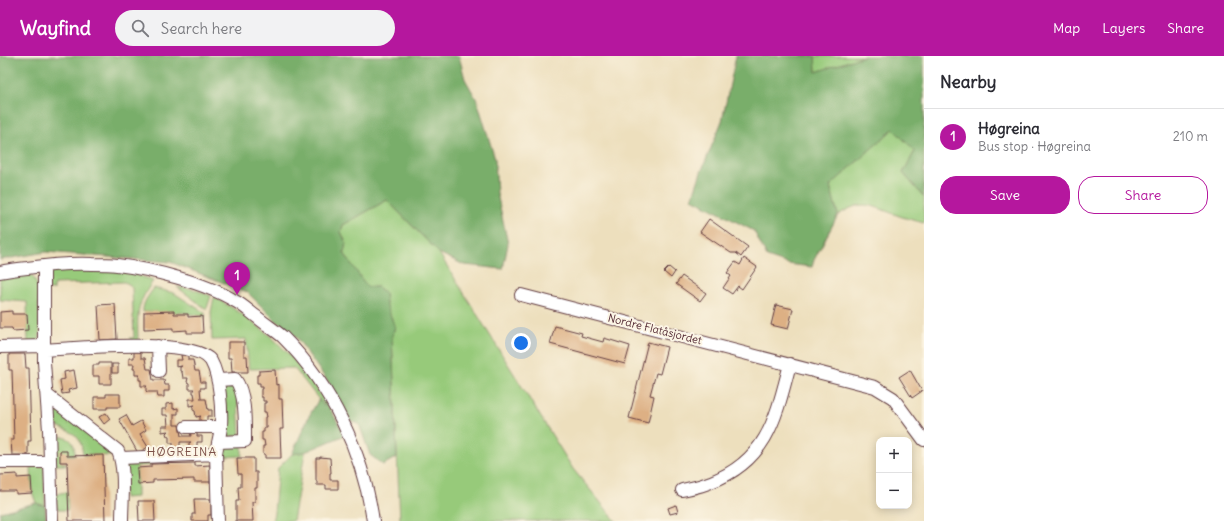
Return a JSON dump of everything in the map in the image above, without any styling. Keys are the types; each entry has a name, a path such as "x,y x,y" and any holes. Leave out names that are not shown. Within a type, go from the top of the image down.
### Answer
{"street":[{"path":"0,272 44,266 77,264 117,265 158,273 187,281 215,291 235,301 282,336 325,388 340,416 353,446 370,497 374,521"},
{"path":"44,266 44,348 52,521"},
{"name":"Nordre Flatåsjordet","path":"521,295 861,382 883,391 893,398 924,440"},
{"path":"0,347 44,348 141,345 158,346 195,351 210,360 219,380 220,427 217,448 218,521"},
{"path":"158,346 159,371"},
{"path":"682,490 710,483 728,475 743,465 754,454 771,429 790,364"},
{"path":"121,458 217,448 245,441 245,420 239,385 235,379 219,380"},
{"path":"47,395 118,451 121,458 122,475 122,521"},
{"path":"186,427 220,427"},
{"path":"0,462 50,462"}],"green space":[{"path":"0,56 459,56 465,79 477,100 495,159 497,193 508,244 503,269 464,265 439,253 387,200 343,225 341,232 346,243 344,253 367,287 378,287 385,293 386,304 395,327 392,336 397,457 383,465 370,455 359,424 348,420 330,385 297,338 274,319 247,292 170,262 46,252 0,260"},
{"path":"736,56 815,56 816,72 864,56 924,56 924,197 903,173 915,151 893,129 830,186 838,215 814,260 812,267 788,264 767,257 754,231 692,199 701,172 722,121"},
{"path":"815,56 864,56 816,72"},
{"path":"893,129 915,151 903,173 924,197 924,223 866,205 854,207 838,215 830,186"},
{"path":"387,200 439,253 573,469 616,521 400,521 392,336 395,327 386,304 385,293 378,287 367,288 344,253 346,243 341,232 343,225"},
{"path":"61,269 115,269 132,273 153,281 141,302 139,309 138,340 135,344 129,338 134,338 132,288 129,284 124,282 54,284 54,290 49,290 49,274"},
{"path":"21,274 31,275 38,288 40,338 37,342 28,345 27,302 0,300 0,278"},
{"path":"177,287 193,289 211,296 207,308 205,308"},
{"path":"154,288 174,293 205,313 205,317 185,313 143,312 145,302"},
{"path":"214,297 249,319 277,342 290,355 314,385 326,402 324,406 294,368 249,369 246,339 212,340 211,312"},
{"path":"234,383 237,387 240,435 224,438 222,384"},
{"path":"319,399 324,406 326,402 345,435 305,452 292,454 309,416"},
{"path":"54,408 57,408 117,456 83,455 82,447 77,437 53,423 51,411"},
{"path":"56,435 71,440 73,443 75,455 67,455 67,452 61,453 62,463 67,463 67,465 54,465 54,436"},
{"path":"222,445 242,445 242,456 222,457"},
{"path":"305,452 293,521 272,521 278,468 292,454"},
{"path":"152,459 152,465 137,466 137,497 124,498 124,460"},
{"path":"31,466 44,466 45,506 36,503 32,492"},
{"path":"68,492 68,510 59,510 57,508 55,496 60,493"},
{"path":"36,503 45,506 46,519 30,521 0,521 0,512"}],"building":[{"path":"709,219 748,247 741,257 736,253 731,253 700,232"},
{"path":"744,258 757,267 742,289 738,286 732,294 723,288 731,276 727,273 735,262 740,265"},
{"path":"669,267 675,272 671,278 664,272"},
{"path":"682,276 706,293 700,301 676,284"},
{"path":"115,304 117,339 100,340 98,305"},
{"path":"776,305 793,309 788,329 771,325"},
{"path":"12,311 12,314 27,314 28,330 13,331 12,328 0,328 0,312"},
{"path":"174,311 174,314 188,314 188,317 202,316 203,333 187,333 187,330 173,331 173,328 144,329 144,312"},
{"path":"555,326 582,333 581,336 603,342 604,338 630,346 625,364 550,344"},
{"path":"228,342 244,342 244,356 247,356 248,372 232,372 231,358 228,358"},
{"path":"648,342 667,347 660,374 656,373 650,395 654,396 648,423 629,418"},
{"path":"134,352 141,352 141,358 145,358 147,369 151,369 153,380 164,380 165,385 169,385 169,391 164,391 164,397 158,397 158,392 147,392 147,386 141,386 141,380 139,380 140,375 135,375 135,369 133,369 134,364 129,364 129,358 134,358"},
{"path":"9,354 25,354 26,368 29,368 31,441 28,441 28,455 12,455 11,440 14,440 12,370 9,370"},
{"path":"181,355 188,355 188,360 193,360 195,371 199,371 201,382 205,382 205,388 200,388 201,399 206,399 208,410 212,410 212,416 207,416 207,422 200,421 201,416 196,417 195,411 193,410 193,406 195,405 189,406 189,399 195,399 193,393 194,389 189,389 189,383 187,382 188,378 183,378 182,372 180,371 180,367 182,366 176,367 176,360 182,360"},
{"path":"99,363 111,363 111,384 99,384 99,376 93,376 93,365 99,365"},
{"path":"112,364 118,364 118,373 112,373"},
{"path":"74,370 77,388 68,390 69,393 62,394 60,380 65,379 64,372"},
{"path":"275,370 276,385 279,384 279,399 282,399 283,429 280,429 281,458 265,458 265,454 263,454 263,446 265,446 264,440 262,440 262,432 264,432 264,428 267,428 267,426 265,426 265,417 267,417 266,412 264,412 264,403 266,403 266,401 263,401 263,397 261,397 261,389 263,389 263,387 260,387 260,383 257,383 257,375 259,375 259,371"},
{"path":"910,370 922,391 912,398 899,377"},
{"path":"106,394 120,394 120,407 94,409 94,397 106,397"},
{"path":"173,403 173,409 178,408 178,414 174,414 174,425 179,425 181,436 191,436 190,430 197,430 197,436 202,436 202,442 197,442 197,447 189,447 189,443 191,442 180,442 180,448 174,448 173,443 169,443 169,437 166,433 168,431 162,432 162,426 168,426 167,415 162,415 162,409 166,409 166,404"},
{"path":"106,413 110,419 104,424 99,417"},
{"path":"126,415 132,426 141,421 146,430 140,434 148,447 138,453 119,419"},
{"path":"60,451 67,451 67,456 103,455 105,521 69,521 67,462 60,462"},
{"path":"237,458 254,458 254,472 257,472 257,488 255,488 255,502 252,502 253,521 236,521 236,501 239,501 238,487 241,487 241,474 238,474"},
{"path":"316,458 330,458 330,480 338,480 338,489 326,489 326,485 317,485"},
{"path":"195,463 195,466 210,465 210,482 194,482 194,479 153,480 153,483 138,484 137,468 151,467 151,464"},
{"path":"17,474 17,478 31,477 32,493 16,494 16,491 0,491 0,475"},
{"path":"194,499 211,499 211,515 208,515 208,521 192,521 192,514 195,514"},
{"path":"138,501 154,501 155,521 139,521"},
{"path":"676,505 678,512 670,514 668,508"}],"place":[{"name":"Høgreina","path":"237,295"}],"district":[{"name":"HØGREINA","path":"182,451"}]}
